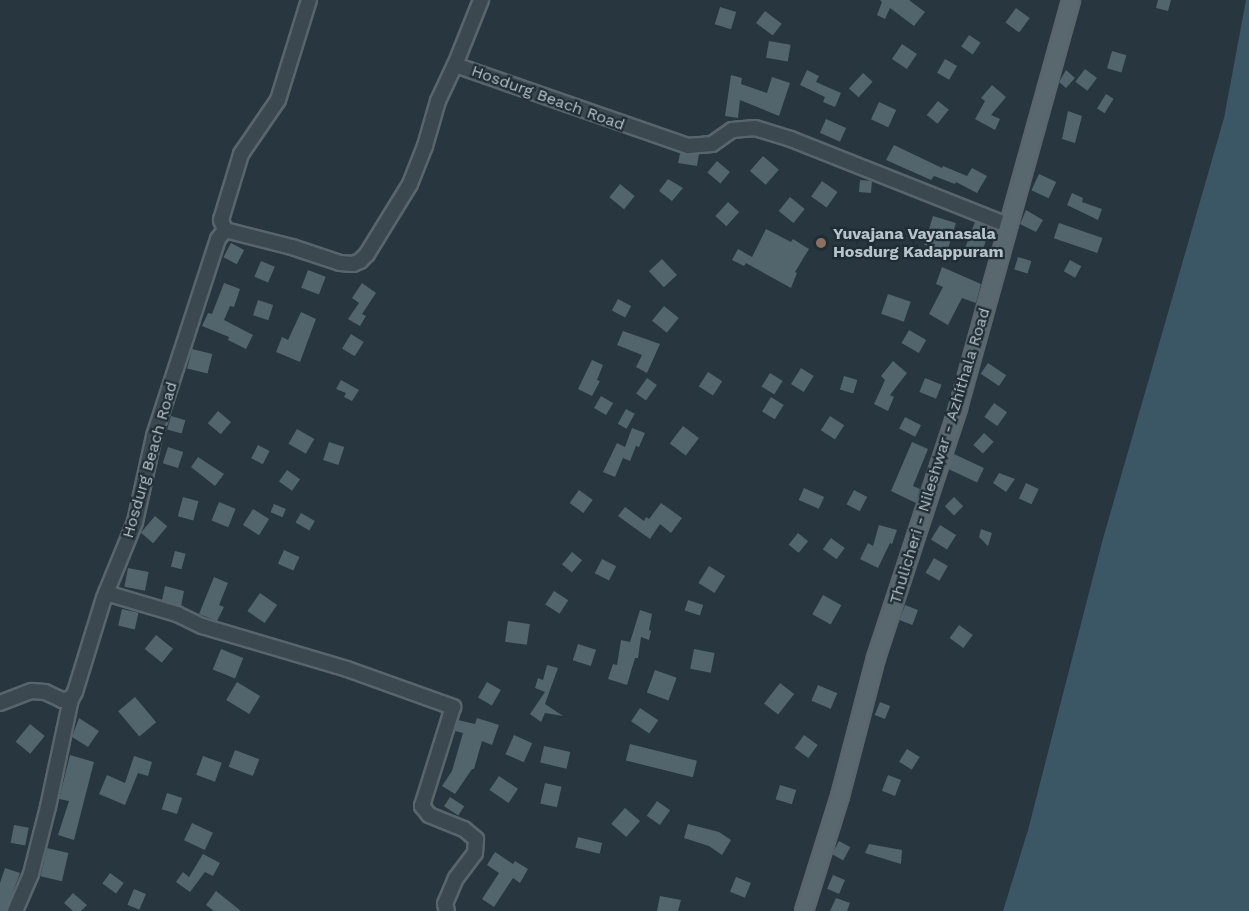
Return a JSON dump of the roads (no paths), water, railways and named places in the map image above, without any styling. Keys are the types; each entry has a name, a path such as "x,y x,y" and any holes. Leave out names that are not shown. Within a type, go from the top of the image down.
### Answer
{"main road":[{"name":"Thulicheri - Nileshwar - Azhithala Road","path":"804,911 840,796 876,658 958,408 1071,0"}],"street":[{"path":"225,230 221,220 241,154 278,100 309,0"},
{"path":"455,65 481,0"},
{"name":"Hosdurg Beach Road","path":"15,911 31,874 46,819 71,699 106,593 135,522 154,436 218,239 225,230 292,247 340,264 353,264 360,261 410,184 425,146 438,101 455,65 688,146 712,144 732,130 755,128 791,139 1008,225"},
{"path":"106,593 347,669 453,707 422,806 429,815 464,830 476,839 475,853 456,878 445,904 447,911"},
{"path":"0,704 32,691 45,692 62,700 71,699"}],"water":[{"path":"1246,0 1249,0 1249,911 1003,911 1028,830 1102,542 1224,118"}],"place":[{"name":"Yuvajana Vayanasala Hosdurg Kadappuram","path":"821,243"}]}
